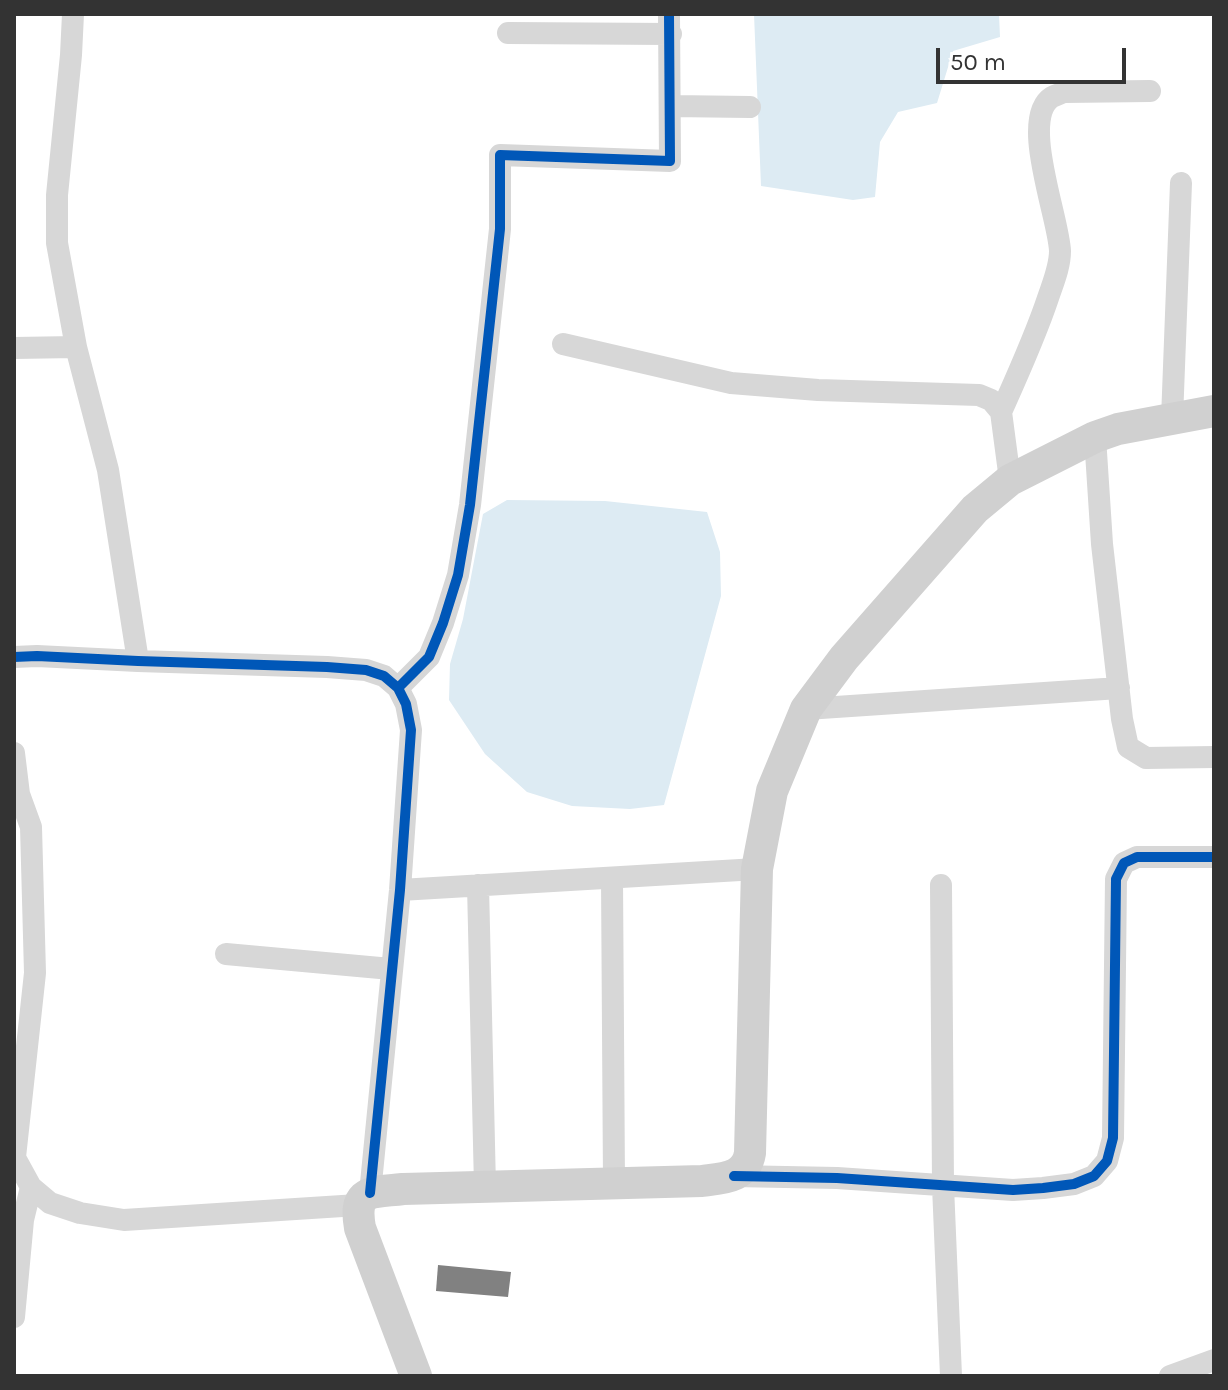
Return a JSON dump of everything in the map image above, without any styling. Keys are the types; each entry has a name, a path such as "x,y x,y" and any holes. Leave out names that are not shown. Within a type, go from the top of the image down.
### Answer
{"main road":[{"path":"416,1376 360,1228 358,1215 364,1199 403,1189 702,1181 734,1176 748,1163 750,1153 757,869 772,791 806,709 844,658 975,509 1010,480 1095,437 1118,429 1214,411"}],"street":[{"path":"73,14 57,195 57,243 76,347 108,470 138,661"},
{"path":"398,688 429,657 458,575 470,505 500,229 500,155 670,161 670,24 508,33"},
{"path":"1010,480 1001,412 1037,331 1060,252 1057,226 1044,179 1039,131 1042,109 1051,97 1064,92 1150,91"},
{"path":"671,106 750,107"},
{"path":"1172,419 1181,183"},
{"path":"563,344 731,383 818,390 979,395 991,400 1001,412"},
{"path":"14,348 76,347"},
{"path":"1095,437 1102,544 1128,747 1146,758 1214,757"},
{"path":"14,657 366,670 384,676 398,688 406,704 411,730 400,890 364,1199 124,1220 80,1213 50,1203 31,1187 14,1157 31,827 19,794 14,753"},
{"path":"806,709 1119,688"},
{"path":"734,1176 837,1178 1013,1190 1074,1184 1094,1176 1107,1161 1113,1138 1116,879 1124,863 1137,857 1214,857"},
{"path":"400,890 757,869"},
{"path":"612,878 614,1183"},
{"path":"478,885 485,1187"},
{"path":"941,885 943,1186 951,1376"},
{"path":"226,954 391,969"},
{"path":"14,1317 23,1220 31,1187"},
{"path":"1170,1376 1214,1360"}],"shaded area":[{"path":"754,14 999,14 1000,37 953,51 937,103 898,112 880,142 875,197 853,200 761,186"},
{"path":"507,500 605,501 707,512 720,552 721,596 664,805 630,809 572,806 527,792 485,754 449,700 450,664 463,619 483,514"}],"building":[{"path":"438,1265 511,1272 508,1297 436,1291"}],"cycle path":[{"path":"398,688 429,657 458,575 470,505 500,229 500,155 670,161 669,14"},
{"path":"14,657 366,670 384,676 398,688 406,704 411,730 400,890 370,1193"},
{"path":"734,1176 837,1178 1013,1190 1074,1184 1094,1176 1107,1161 1113,1138 1116,879 1124,863 1137,857 1214,857"}]}
